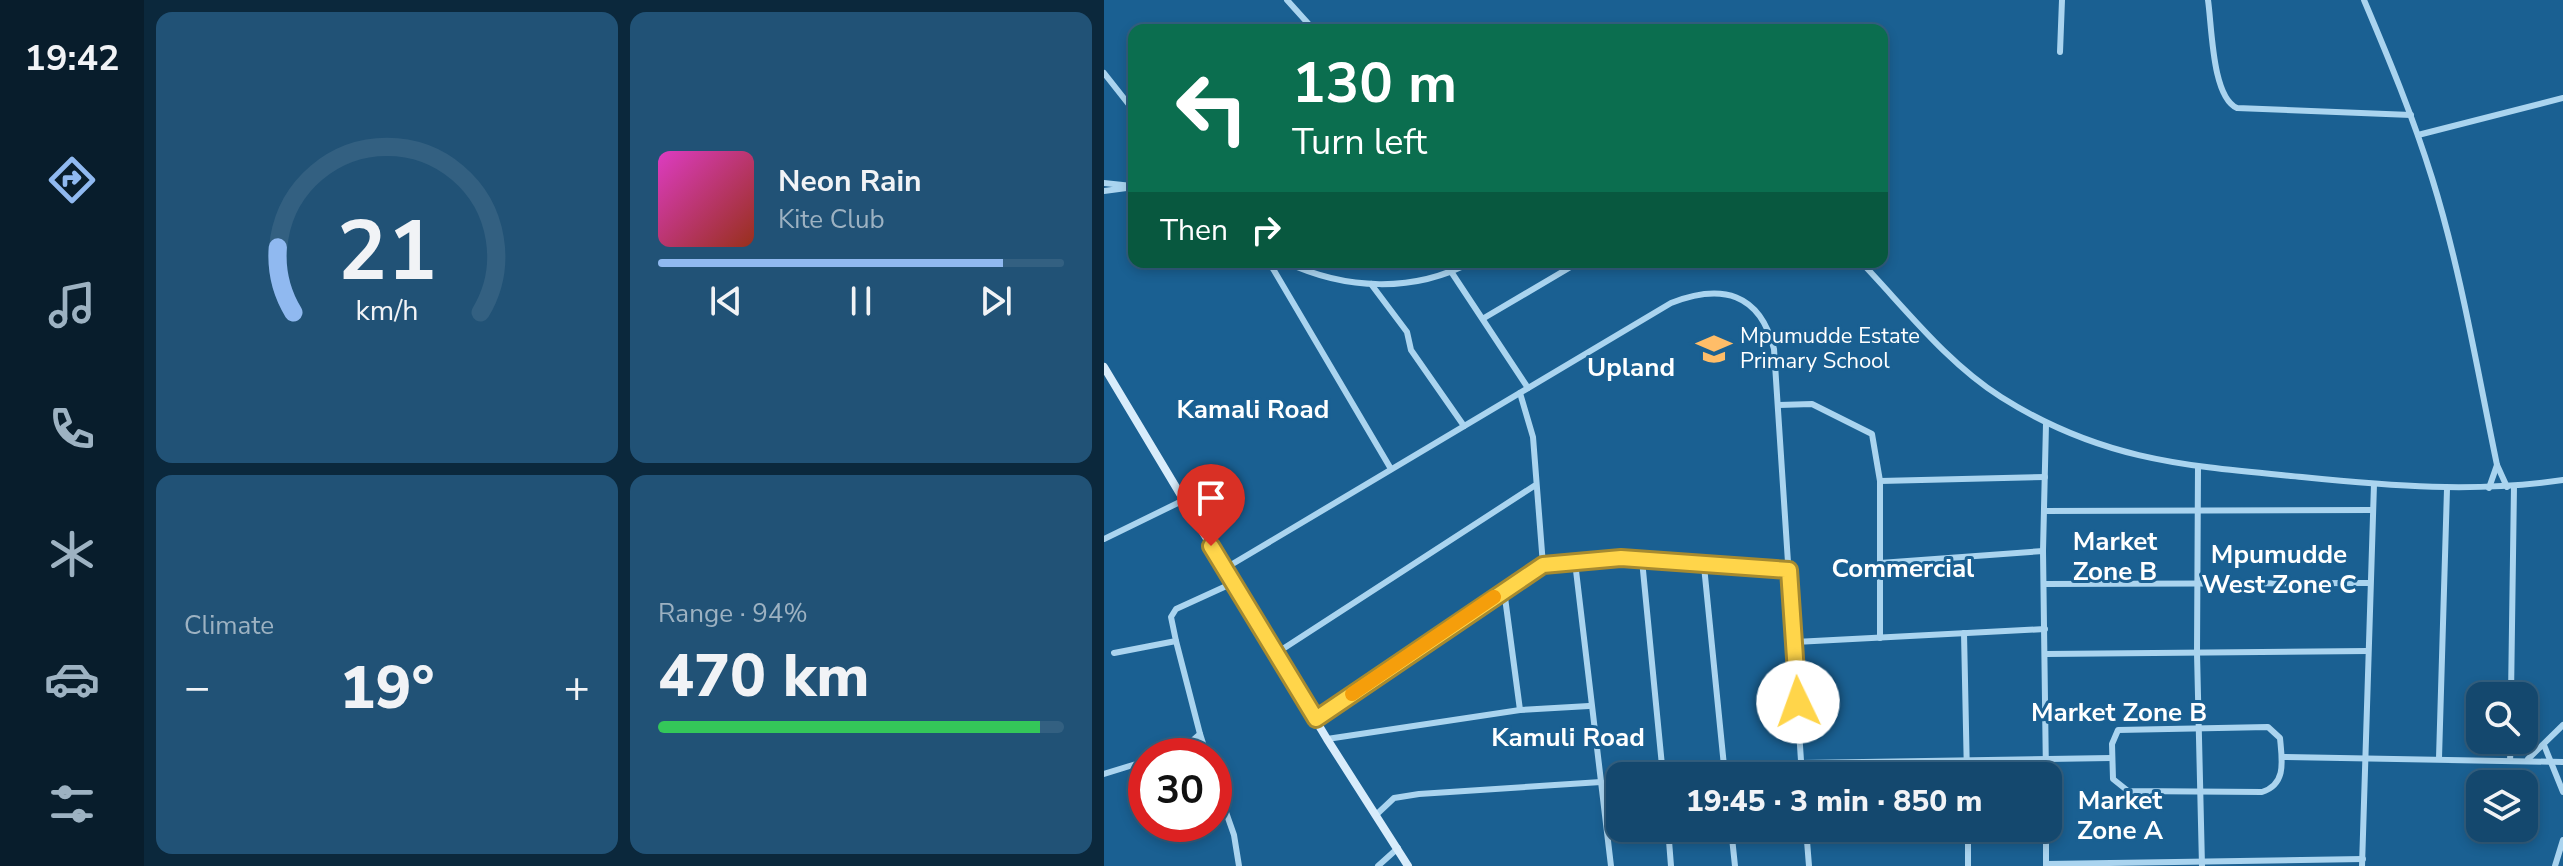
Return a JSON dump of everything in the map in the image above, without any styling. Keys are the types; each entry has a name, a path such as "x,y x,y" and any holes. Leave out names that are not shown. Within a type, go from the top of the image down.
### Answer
{"main road":[{"path":"1104,367 1275,654 1408,866"}],"street":[{"path":"1287,0 1309,24"},
{"path":"2060,52 2062,0"},
{"path":"2208,0 2220,87 2229,104 2237,108 2411,115"},
{"path":"2364,0 2418,135 2450,243 2497,465 2510,487 2511,682"},
{"path":"1104,73 1128,103"},
{"path":"2418,135 2563,98"},
{"path":"1104,183 1128,186"},
{"path":"1104,191 1128,188"},
{"path":"1273,268 1391,469"},
{"path":"1302,268 1325,277 1371,284 1426,281 1460,268"},
{"path":"1454,268 1528,388"},
{"path":"1484,318 1569,268"},
{"path":"1867,268 1958,365 1998,395 2046,424 2149,460 2447,489 2510,487 2563,480"},
{"path":"1371,284 1407,332 1411,350 1464,426"},
{"path":"1224,569 1671,303 1695,293 1718,292 1756,309 1768,326 1779,405 1801,762"},
{"path":"1520,393 1531,425 1543,565"},
{"path":"1779,405 1812,404 1872,434 1880,481 1880,638"},
{"path":"2046,424 2043,551 2046,762"},
{"path":"2489,488 2497,465"},
{"path":"2198,467 2197,653 2202,864"},
{"path":"1880,481 2045,477"},
{"path":"2046,842 2046,865 2362,862 2368,583 2374,484"},
{"path":"1275,654 1534,486"},
{"path":"2439,758 2447,489"},
{"path":"1104,539 1184,500"},
{"path":"2044,511 2372,510"},
{"path":"1880,563 2043,551"},
{"path":"1316,719 1543,565 1642,560 1789,570"},
{"path":"1642,560 1662,762"},
{"path":"1575,562 1589,706 1611,866"},
{"path":"1704,566 1724,762"},
{"path":"1201,738 1171,617 1176,609 1233,583"},
{"path":"2044,584 2368,583"},
{"path":"1504,590 1520,710"},
{"path":"1795,642 2045,629"},
{"path":"1964,633 1966,760"},
{"path":"1114,653 1176,641"},
{"path":"2046,654 2368,651"},
{"path":"1327,739 1520,710 1589,706"},
{"path":"2528,760 2563,725"},
{"path":"2268,727 2280,738 2282,757 2281,776 2271,789 2200,793 2122,789 2113,779 2111,758 2113,735 2118,730 2268,727"},
{"path":"1195,738 1200,734"},
{"path":"2544,745 2563,792"},
{"path":"2510,754 2510,760"},
{"path":"2282,757 2563,762"},
{"path":"1856,762 2111,758"},
{"path":"1104,774 1128,767"},
{"path":"1377,814 1394,798 1419,794 1601,782"},
{"path":"1232,829 1239,866"},
{"path":"2555,866 2563,840"},
{"path":"1669,842 1671,866"},
{"path":"1732,842 1735,866"},
{"path":"1807,842 1809,866"},
{"path":"1968,842 1968,866"},
{"path":"1378,866 1398,848"}],"slow traffic":[{"path":"1352,694 1494,597"}],"place":[{"name":"Mpumudde Estate Primary School","path":"1714,349"}],"district":[{"name":"Upland","path":"1631,367"},
{"name":"Kamali Road","path":"1253,409"},
{"name":"Market Zone B","path":"2115,556"},
{"name":"Commercial","path":"1903,568"},
{"name":"Mpumudde West Zone C","path":"2279,569"},
{"name":"Market Zone B","path":"2119,712"},
{"name":"Kamuli Road","path":"1568,737"},
{"name":"Market Zone A","path":"2120,815"}],"route":[{"path":"1211,546 1316,719 1543,565 1621,558 1789,570 1798,702"}]}
